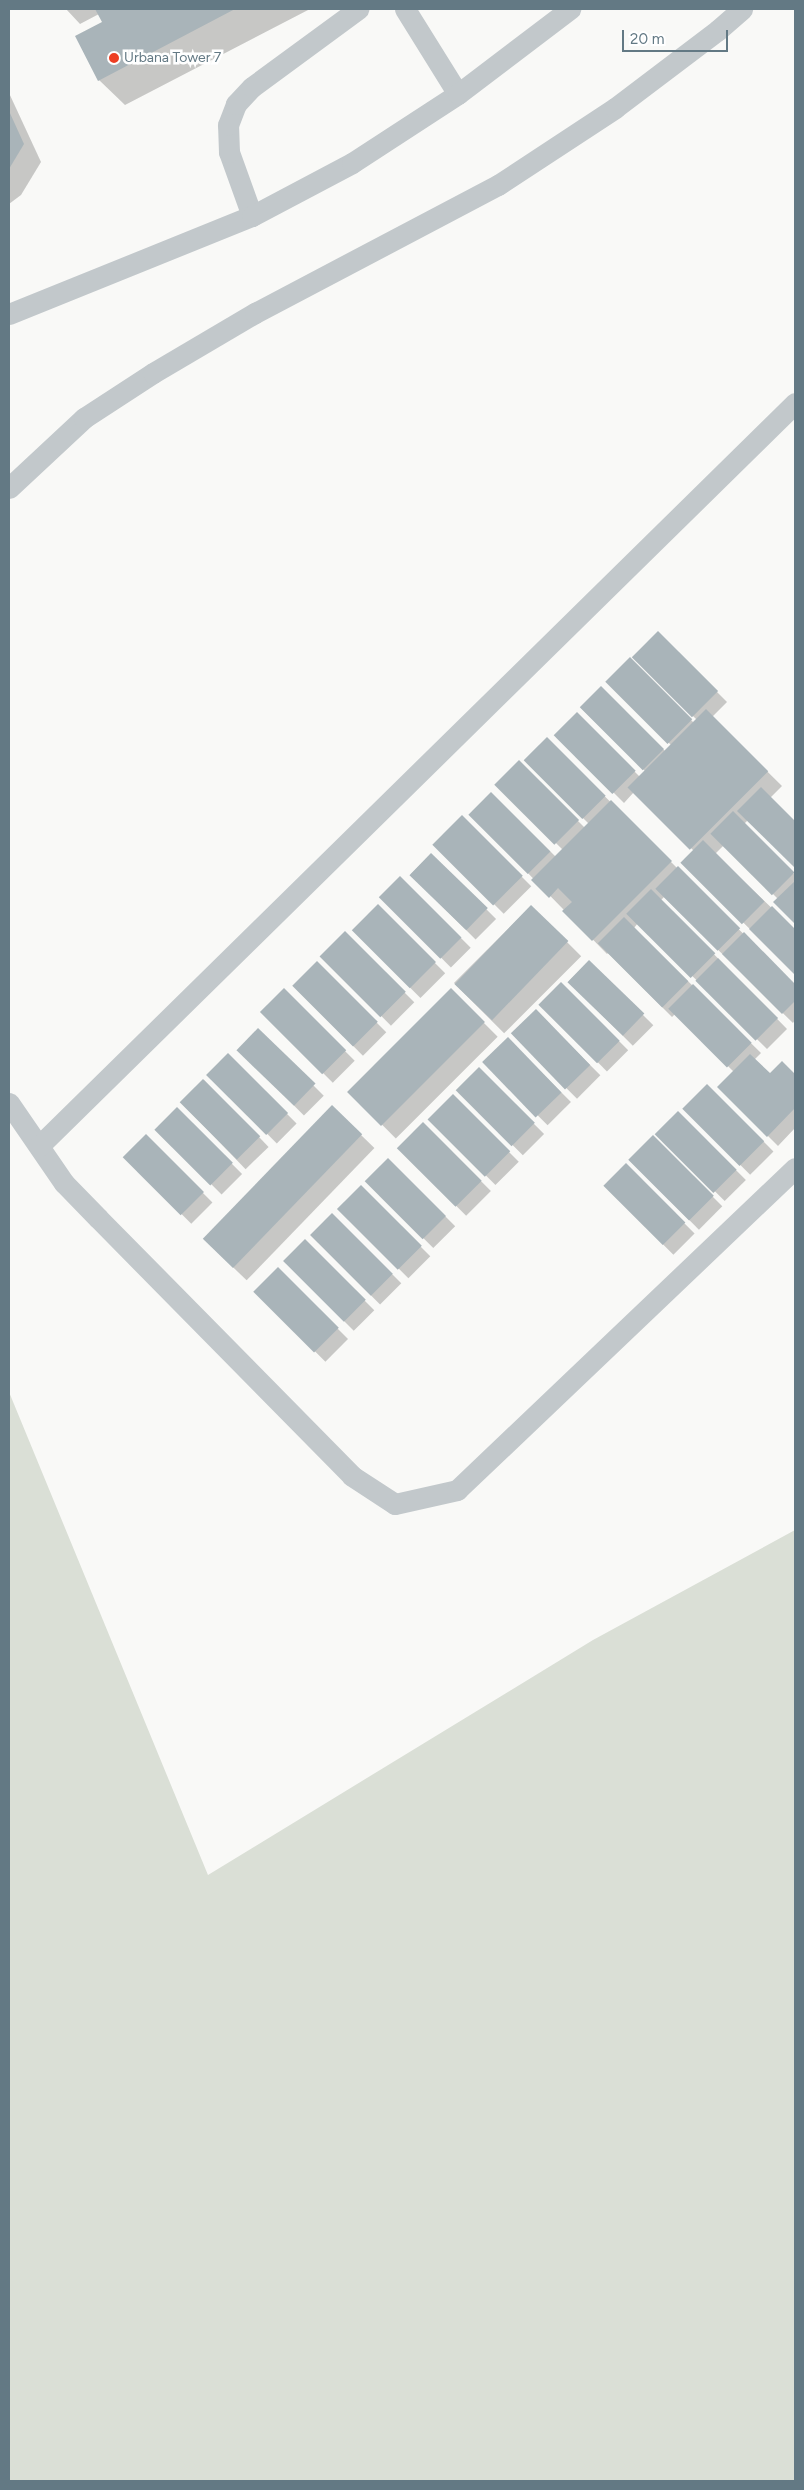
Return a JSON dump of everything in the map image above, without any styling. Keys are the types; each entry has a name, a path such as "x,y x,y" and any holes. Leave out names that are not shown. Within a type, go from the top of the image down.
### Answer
{"lane":[{"path":"252,216 229,152 228,125 236,104 252,87 358,9"},
{"path":"405,9 458,94"},
{"path":"9,314 252,216 352,163 458,94 570,9"},
{"path":"9,488 84,418 153,373 255,313 498,185 614,108 718,30 742,9"},
{"path":"39,1146 795,403"},
{"path":"9,1102 64,1183 352,1476 395,1504 458,1490 794,1170"}],"shaded area":[{"path":"9,1392 208,1875 593,1640 795,1530 795,2481 9,2481"}],"building":[{"name":"Urbana Tower 7","path":"95,9 235,9 98,81 75,36 102,22"},
{"path":"9,111 24,144 9,169"},
{"path":"658,631 718,691 692,717 632,657"},
{"path":"630,657 692,719 667,744 605,682"},
{"path":"601,686 664,749 643,770 580,707"},
{"path":"706,709 768,771 690,850 628,787"},
{"path":"577,712 636,771 612,794 554,735"},
{"path":"547,737 606,796 582,819 524,760"},
{"path":"519,760 579,820 554,845 494,785"},
{"path":"761,787 795,821 795,868 737,811"},
{"path":"491,792 550,851 528,874 468,815"},
{"path":"611,800 672,861 592,941 562,911 572,902 558,888 549,898 531,880"},
{"path":"733,811 795,873 772,895 710,834"},
{"path":"462,815 523,876 493,906 432,845"},
{"path":"703,840 765,902 742,924 680,863"},
{"path":"431,853 488,908 466,930 409,875"},
{"path":"678,866 740,928 718,951 655,889"},
{"path":"400,876 462,938 440,959 379,897"},
{"path":"795,881 795,924 773,902"},
{"path":"651,889 715,953 691,978 626,914"},
{"path":"378,904 436,962 410,988 352,930"},
{"path":"531,905 568,941 492,1020 455,984"},
{"path":"772,906 795,929 795,975 749,929"},
{"path":"624,917 688,981 662,1008 598,943"},
{"path":"345,931 406,992 380,1017 320,956"},
{"path":"744,932 795,984 795,1001 782,1014 722,954"},
{"path":"718,958 778,1018 755,1041 695,981"},
{"path":"589,960 644,1013 623,1036 567,982"},
{"path":"317,961 378,1022 353,1047 292,986"},
{"path":"561,982 620,1041 597,1063 538,1005"},
{"path":"693,984 752,1043 727,1067 668,1009"},
{"path":"284,988 346,1050 322,1074 260,1012"},
{"path":"451,988 485,1022 381,1126 347,1092"},
{"path":"536,1009 590,1065 565,1089 511,1033"},
{"path":"258,1028 316,1084 294,1106 236,1050"},
{"path":"508,1037 561,1092 536,1117 482,1062"},
{"path":"228,1053 288,1113 266,1135 206,1075"},
{"path":"750,1054 770,1073 782,1061 795,1074 795,1108 767,1137 717,1087"},
{"path":"479,1067 535,1123 512,1146 456,1090"},
{"path":"203,1079 260,1136 237,1160 180,1102"},
{"path":"707,1084 764,1141 740,1166 682,1109"},
{"path":"453,1094 510,1151 485,1177 428,1119"},
{"path":"332,1105 362,1134 233,1268 203,1239"},
{"path":"177,1107 233,1163 210,1185 154,1130"},
{"path":"678,1111 737,1170 713,1193 655,1134"},
{"path":"423,1122 482,1181 456,1207 397,1148"},
{"path":"146,1134 204,1192 181,1215 123,1157"},
{"path":"653,1135 714,1196 689,1221 628,1160"},
{"path":"388,1158 446,1216 423,1239 365,1181"},
{"path":"626,1163 685,1222 663,1245 603,1186"},
{"path":"361,1185 422,1246 398,1270 337,1209"},
{"path":"332,1213 393,1274 371,1296 310,1235"},
{"path":"305,1239 366,1300 344,1322 283,1261"},
{"path":"278,1267 339,1328 314,1353 253,1292"}],"place":[{"name":"Urbana Tower 7","path":"114,58"}]}
